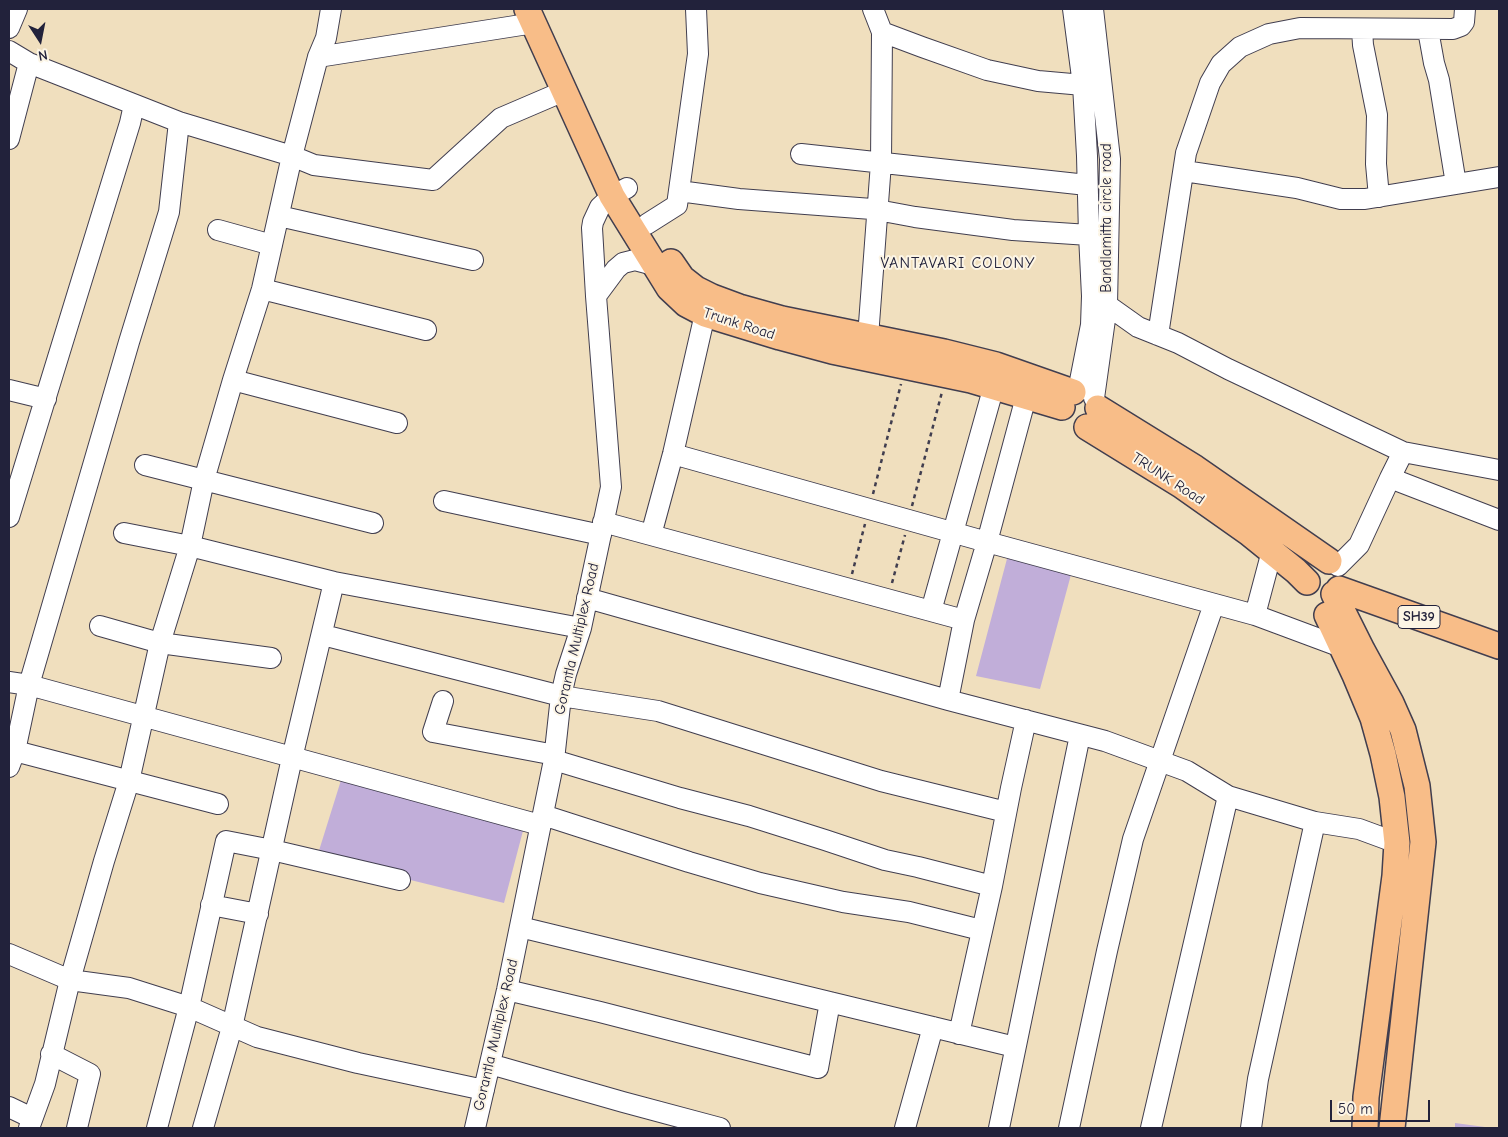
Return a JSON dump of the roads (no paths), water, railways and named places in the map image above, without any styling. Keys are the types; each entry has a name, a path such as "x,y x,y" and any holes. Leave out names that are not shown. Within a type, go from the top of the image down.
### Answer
{"main road":[{"name":"Trunk Road","path":"534,14 564,91 619,192 654,265 669,288 686,304 705,314 780,337 842,353 971,380 1029,388 1082,404"},
{"name":"Trunk Road","path":"534,14 568,60 619,192 647,224 682,278 696,289 740,307 782,319 944,352 996,366 1029,388"},
{"name":"TRUNK Road","path":"1082,404 1181,485 1249,532 1296,571 1329,580"},
{"path":"1082,404 1194,468 1329,580 1403,730 1417,786 1423,842 1392,1128"},
{"path":"1329,580 1341,647 1373,718 1383,754 1392,797 1397,843 1395,876 1366,1097 1365,1128"},
{"name":"SH39","path":"1329,580 1499,629"},
{"name":"SH39","path":"1329,580 1499,646"}],"street":[{"path":"9,28 17,9"},
{"path":"9,1107 31,1123 45,1084 70,980 129,781 160,643 190,546 204,480 262,289 292,156 318,58 326,38 331,9"},
{"path":"647,224 677,205 698,54 696,9"},
{"path":"868,337 881,163 882,32 873,9"},
{"path":"1073,9 1083,85 1089,235 1100,303 1091,325 1082,404"},
{"name":"Bandlamitta circle road","path":"1093,9 1110,159 1100,303"},
{"path":"318,58 534,14"},
{"path":"1158,335 1186,153 1210,83 1221,64 1240,47 1269,34 1300,28 1453,29 1461,26 1465,15"},
{"path":"1362,29 1363,45 1378,115 1376,164 1378,197"},
{"path":"1428,30 1439,80 1456,184"},
{"path":"882,32 987,70 1038,81 1083,85"},
{"path":"9,51 29,63 179,122 292,156 314,165 432,180 501,118 564,91"},
{"path":"9,139 29,63"},
{"path":"9,517 134,105"},
{"path":"179,122 170,212 128,342 29,686 12,759 129,781 218,804"},
{"path":"801,154 1087,185"},
{"path":"1184,171 1297,188 1341,199 1365,199 1499,177"},
{"name":"Gorantla Multiplex Road","path":"475,1128 507,990 542,820 554,757 561,696 581,628 611,487 596,296 593,222 600,207 619,192"},
{"path":"679,192 739,199 878,210 915,217 1013,230 1089,235"},
{"path":"279,216 473,260"},
{"path":"218,230 272,245"},
{"path":"596,296 622,263 635,260 654,265"},
{"path":"262,289 426,330"},
{"path":"1100,303 1138,327 1178,343 1228,369 1403,452 1499,470"},
{"path":"651,535 673,454 705,314"},
{"path":"233,380 397,423"},
{"path":"948,700 964,620 1029,388"},
{"path":"9,390 46,399"},
{"path":"931,611 992,393"},
{"path":"1329,580 1359,545 1403,452"},
{"path":"673,454 1255,615 1341,647"},
{"path":"145,466 374,523"},
{"path":"1390,478 1499,520"},
{"path":"444,501 651,535 964,620"},
{"path":"124,533 190,546 334,582 581,628"},
{"path":"1255,615 1272,551"},
{"path":"203,1128 232,1027 292,758 334,582"},
{"path":"588,598 948,700 1105,741 1187,771 1228,796 1315,822 1359,829 1397,843"},
{"path":"1070,1128 1107,951 1133,839 1214,604"},
{"path":"100,626 160,643 271,658"},
{"path":"322,635 561,696 658,711 881,781 1006,812"},
{"path":"9,682 292,758 542,820 760,883 843,902 909,912 981,930"},
{"path":"442,701 433,732 554,757 680,798 749,816 885,860 918,866 992,886"},
{"path":"958,1034 992,886 1026,720"},
{"path":"999,1128 1080,735"},
{"path":"1151,1128 1228,796"},
{"path":"1251,1128 1258,1079 1315,822"},
{"path":"157,1128 189,1007 226,841 400,880"},
{"path":"211,905 258,914"},
{"path":"520,927 1015,1047"},
{"path":"9,954 70,980 129,988 189,1007 256,1037 358,1063 484,1090"},
{"path":"507,990 818,1068 830,1002"},
{"path":"905,1128 933,1027"},
{"path":"51,1054 90,1074 77,1128"},
{"path":"490,1064 720,1128"}],"district":[{"name":"VANTAVARI COLONY","path":"958,263"}]}
